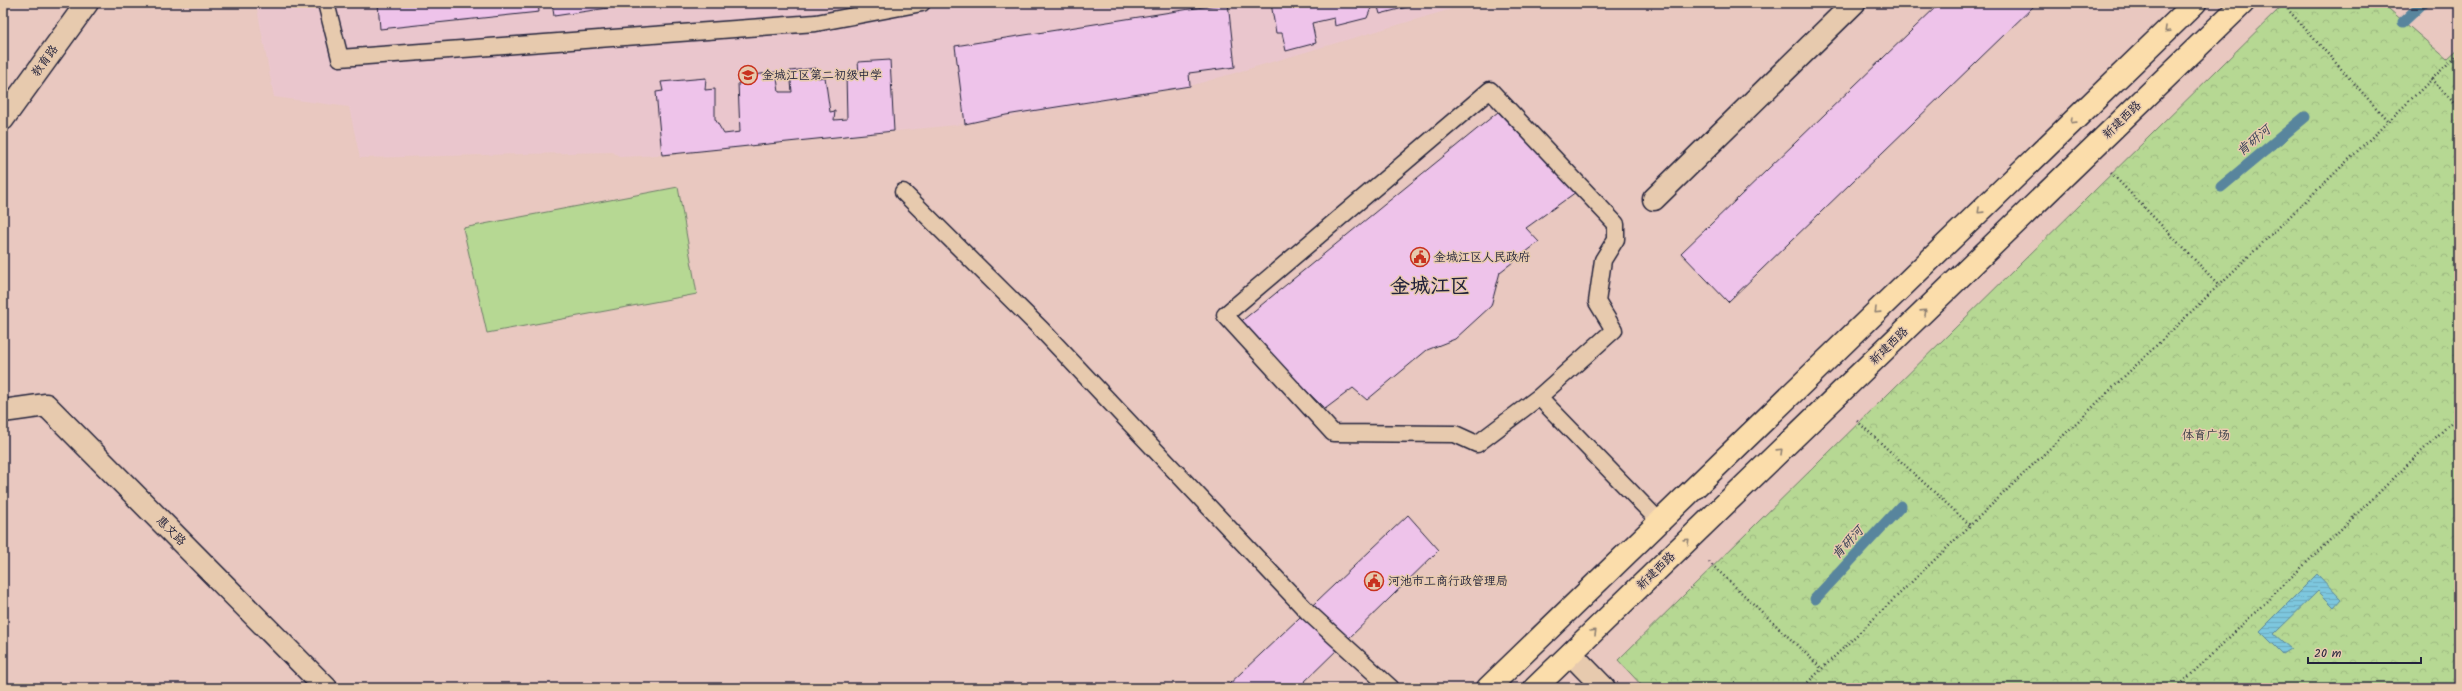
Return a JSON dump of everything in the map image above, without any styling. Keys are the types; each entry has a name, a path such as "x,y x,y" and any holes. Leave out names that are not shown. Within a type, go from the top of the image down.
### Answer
{"main road":[{"path":"1488,688 2195,3"},
{"name":"新建西路","path":"1535,688 2243,3"}],"street":[{"name":"教育路","path":"3,119 87,3"},
{"path":"1654,199 1854,3"},
{"name":"惠文路","path":"3,411 46,405 326,688"},
{"path":"1571,654 1604,688"}],"lane":[{"path":"326,3 340,58 816,23 896,5 922,3"},
{"path":"1490,90 1616,224 1616,239 1603,260 1597,302 1614,330 1539,397 1477,444 1455,434 1333,433 1225,315 1490,90"},
{"path":"903,192 1042,330 1308,612 1391,688"},
{"path":"1539,397 1660,522"}],"path":[{"path":"2282,3 2388,120"},
{"path":"1802,688 1971,526 2431,78 2459,53"},
{"path":"2431,78 2459,108"},
{"path":"2089,152 2219,285"},
{"path":"1832,400 1971,526"},
{"path":"2177,688 2459,415"},
{"path":"1687,541 1822,669"}],"shaded area":[{"name":"金城江区第二初级中学","path":"256,3 1472,3 1190,86 965,124 662,155 621,157 612,152 360,158 349,107 274,97"}],"green space":[{"name":"体育广场","path":"2285,3 2382,3 2447,59 2459,48 2459,688 1644,688 1618,660"},
{"path":"678,187 697,294 487,333 463,228"}],"water":[{"path":"2317,574 2341,599 2334,607 2318,591 2274,634 2291,649 2283,654 2260,631"}],"building":[{"path":"378,3 538,3 539,12 380,29"},
{"path":"552,3 642,3 554,16"},
{"path":"1228,3 1235,67 1189,73 1190,86 1006,115 965,124 955,46"},
{"path":"1271,3 1373,3 1367,18 1335,26 1334,18 1312,23 1316,43 1286,51 1282,33 1276,33"},
{"path":"1383,3 1406,3 1407,7 1380,14 1378,7 1384,6"},
{"path":"1940,3 2037,3 1728,302 1681,253"},
{"path":"890,60 894,131 662,155 656,92 663,91 661,82 706,78 705,90 715,89 715,119 724,134 740,132 738,83 748,84 747,76 776,72 779,92 792,92 790,71 816,68 818,78 825,77 830,112 835,111 834,120 847,119 846,74 859,73 858,62"},
{"name":"金城江区人民政府","path":"1498,112 1576,192 1526,228 1539,242 1500,272 1491,306 1455,339 1427,350 1367,400 1353,388 1325,409 1238,324"},
{"name":"河池市工商行政管理局","path":"1408,515 1439,550 1298,688 1225,688"}],"waterway":[{"name":"肯研河","path":"2403,22 2423,3"},
{"name":"肯研河","path":"2221,187 2305,117"},
{"name":"肯研河","path":"1815,599 1901,506"}],"place":[{"name":"金城江区第二初级中学","path":"748,75"},
{"name":"金城江区人民政府","path":"1420,257"},
{"name":"河池市工商行政管理局","path":"1374,581"}],"district":[{"name":"金城江区","path":"1430,287"}]}
